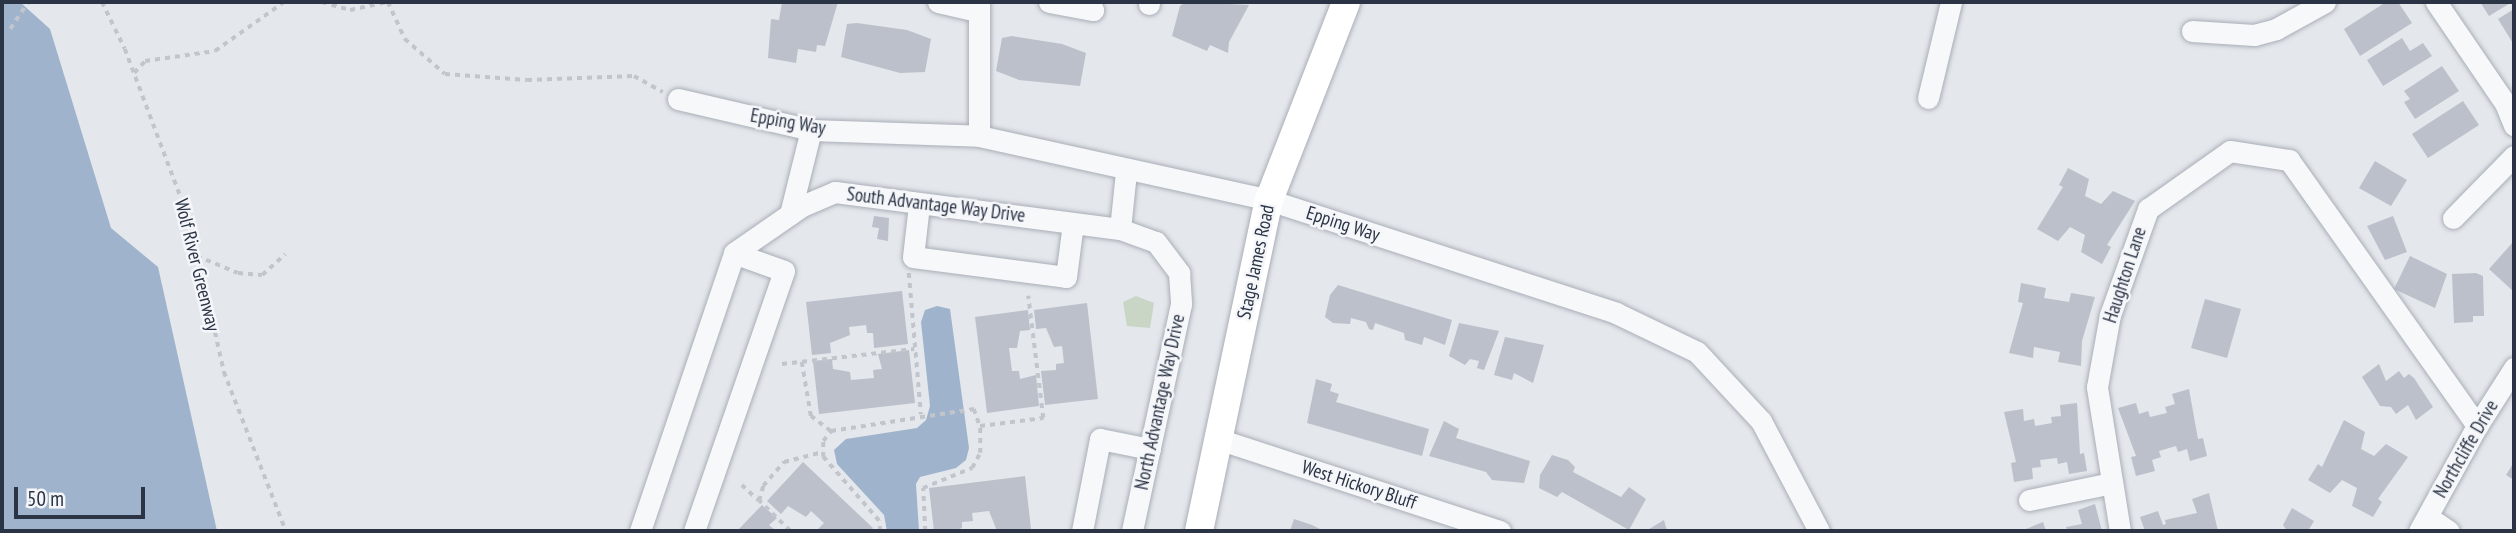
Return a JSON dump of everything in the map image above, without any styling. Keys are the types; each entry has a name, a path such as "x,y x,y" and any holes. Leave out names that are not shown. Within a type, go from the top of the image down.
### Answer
{"main road":[{"name":"Stage James Road","path":"1199,531 1269,200 1346,2"}],"street":[{"path":"938,2 977,6 979,136"},
{"path":"1049,2 1093,10"},
{"path":"1928,98 1951,2"},
{"path":"2192,31 2255,35 2287,24 2325,2"},
{"path":"2436,2 2505,103 2514,125"},
{"name":"Epping Way","path":"678,99 811,130 979,136 1126,172 1269,200 1616,313 1696,352 1761,421 1819,531"},
{"path":"790,214 811,130"},
{"name":"Haughton Lane","path":"2120,531 2097,387 2110,315 2148,209 2230,151 2289,160 2354,246 2477,426"},
{"path":"2453,218 2514,156"},
{"path":"1120,229 1126,172"},
{"name":"South Advantage Way Drive","path":"734,253 790,214 835,192 1120,229 1156,242 1179,273"},
{"path":"919,205 913,257 1066,277 1073,223"},
{"path":"640,531 734,253 784,271 694,531"},
{"name":"North Advantage Way Drive","path":"1132,531 1181,304 1179,273"},
{"name":"Northcliffe Drive","path":"2423,524 2477,426 2514,368"},
{"path":"1082,531 1100,439 1150,449"},
{"name":"West Hickory Bluff","path":"1218,439 1500,531"},
{"path":"2029,500 2112,483"},
{"path":"2423,524 2449,531"}],"path":[{"path":"10,29 28,2"},
{"name":"Wolf River Greenway","path":"102,2 134,73 191,225 224,372 286,531"},
{"path":"134,73 145,61 215,51 284,2"},
{"path":"322,2 350,10 388,2 405,39 445,74 527,80 634,76 678,99"},
{"path":"197,256 238,272 262,275 285,254"},
{"path":"913,257 906,280 921,415"},
{"path":"981,426 1043,418 1028,296"},
{"path":"782,364 914,349"},
{"path":"802,362 811,416 831,432"},
{"path":"880,531 879,521 829,466 823,452 823,441 831,432 921,415 974,409 981,426 980,453 972,468 923,488 925,531"},
{"path":"759,501 764,486 784,462 823,452"},
{"path":"742,485 790,531"}],"green space":[{"path":"1136,296 1154,303 1150,328 1127,326 1123,302"}],"water":[{"path":"2,2 20,2 50,29 111,228 158,267 217,531 2,531"},
{"path":"937,306 950,309 969,448 966,460 956,468 920,477 916,484 919,531 887,531 884,515 837,464 834,450 846,439 917,428 926,420 930,406 921,322 925,310"}],"building":[{"path":"782,2 838,2 825,46 817,45 816,52 798,49 796,63 768,58 771,19 779,20"},
{"path":"1186,2 1249,5 1229,42 1228,53 1210,45 1207,51 1172,36 1180,6"},
{"path":"2386,2 2398,2 2412,23 2360,56 2344,29"},
{"path":"2480,2 2512,2 2489,16"},
{"path":"2514,9 2514,45 2498,19"},
{"path":"847,24 907,30 931,39 925,72 900,73 841,57"},
{"path":"1012,36 1062,44 1086,53 1080,86 1019,80 996,71 1002,38"},
{"path":"2402,38 2410,51 2423,43 2432,56 2383,86 2367,60"},
{"path":"2442,66 2459,91 2415,119 2404,102 2410,99 2404,91"},
{"path":"2463,101 2479,125 2428,158 2412,134"},
{"path":"2375,161 2407,180 2391,206 2359,188"},
{"path":"2068,168 2089,179 2085,196 2101,204 2113,191 2135,201 2107,245 2111,247 2102,264 2081,252 2085,235 2070,227 2058,241 2037,229 2063,187 2059,185"},
{"path":"874,216 889,218 888,241 877,239 879,228 872,227"},
{"path":"2393,216 2407,252 2385,260 2367,226"},
{"path":"2514,241 2514,292 2489,269"},
{"path":"2410,256 2447,274 2435,308 2394,289"},
{"path":"2476,273 2483,276 2484,316 2473,316 2473,322 2454,323 2452,274"},
{"path":"2021,283 2046,288 2044,298 2069,302 2071,293 2095,297 2082,341 2081,366 2058,362 2060,352 2034,347 2033,358 2009,353 2023,303 2018,302"},
{"path":"1338,285 1452,320 1445,345 1424,337 1422,345 1405,340 1404,333 1375,323 1373,330 1369,329 1366,322 1351,318 1350,324 1333,323 1325,317 1330,295"},
{"path":"902,291 908,344 874,348 873,333 867,333 866,325 849,327 850,335 830,343 831,353 812,355 806,302"},
{"path":"2205,299 2241,309 2227,358 2191,348"},
{"path":"1087,303 1098,399 1045,405 1041,371 1056,370 1056,364 1064,363 1062,346 1054,347 1046,328 1036,329 1034,310"},
{"path":"1028,310 1030,330 1020,331 1017,348 1009,348 1012,371 1019,371 1020,379 1036,375 1039,406 987,413 975,317"},
{"path":"1459,323 1499,331 1484,370 1477,368 1479,361 1470,359 1465,365 1449,356"},
{"path":"1505,337 1544,345 1533,383 1514,373 1512,380 1494,375"},
{"path":"909,350 915,403 819,414 813,361 832,359 833,369 850,372 851,380 874,378 873,370 882,369 878,354"},
{"path":"2379,364 2386,381 2399,371 2404,378 2409,374 2433,407 2416,420 2408,405 2396,414 2391,407 2380,406 2362,377"},
{"path":"1316,379 1332,384 1330,391 1339,394 1336,402 1429,429 1422,456 1307,423"},
{"path":"2189,389 2198,439 2203,438 2207,456 2190,461 2187,449 2178,452 2176,446 2159,451 2161,457 2152,460 2155,471 2136,476 2131,457 2136,456 2118,408 2136,403 2139,414 2148,411 2150,417 2167,413 2165,407 2175,404 2172,394"},
{"path":"2077,403 2080,454 2084,453 2087,471 2069,474 2067,462 2058,464 2057,458 2040,460 2041,467 2032,468 2033,479 2014,482 2011,463 2016,462 2004,412 2023,409 2024,421 2034,419 2035,426 2052,423 2051,417 2061,416 2060,405"},
{"path":"2344,420 2365,432 2361,449 2374,456 2386,444 2408,457 2378,499 2382,502 2373,517 2352,506 2357,488 2342,480 2330,493 2308,480 2318,464 2322,467"},
{"path":"1444,421 1459,429 1456,438 1530,461 1524,483 1492,480 1486,472 1429,456"},
{"path":"1552,455 1568,460 1575,467 1573,472 1621,497 1629,487 1646,499 1629,530 1562,492 1557,497 1539,488 1540,475"},
{"path":"803,462 873,528 870,531 821,531 818,529 824,523 811,511 806,517 788,506 781,514 767,501"},
{"path":"2514,462 2514,480 2506,475"},
{"path":"1025,476 1031,529 997,531 989,511 972,513 973,521 962,522 962,528 954,531 934,531 929,488"},
{"path":"2209,493 2218,531 2145,531 2140,517 2158,511 2163,525 2166,524 2165,520 2197,513 2192,499"},
{"path":"2095,504 2102,531 2067,531 2066,527 2082,524 2078,510"},
{"path":"762,505 777,518 769,525 776,531 737,531"},
{"path":"2292,508 2314,521 2308,531 2287,531 2283,525"},
{"path":"1294,519 1312,525 1324,531 1290,531"},
{"path":"1664,520 1667,531 1646,531"},
{"path":"2043,522 2046,531 2026,529"}]}
